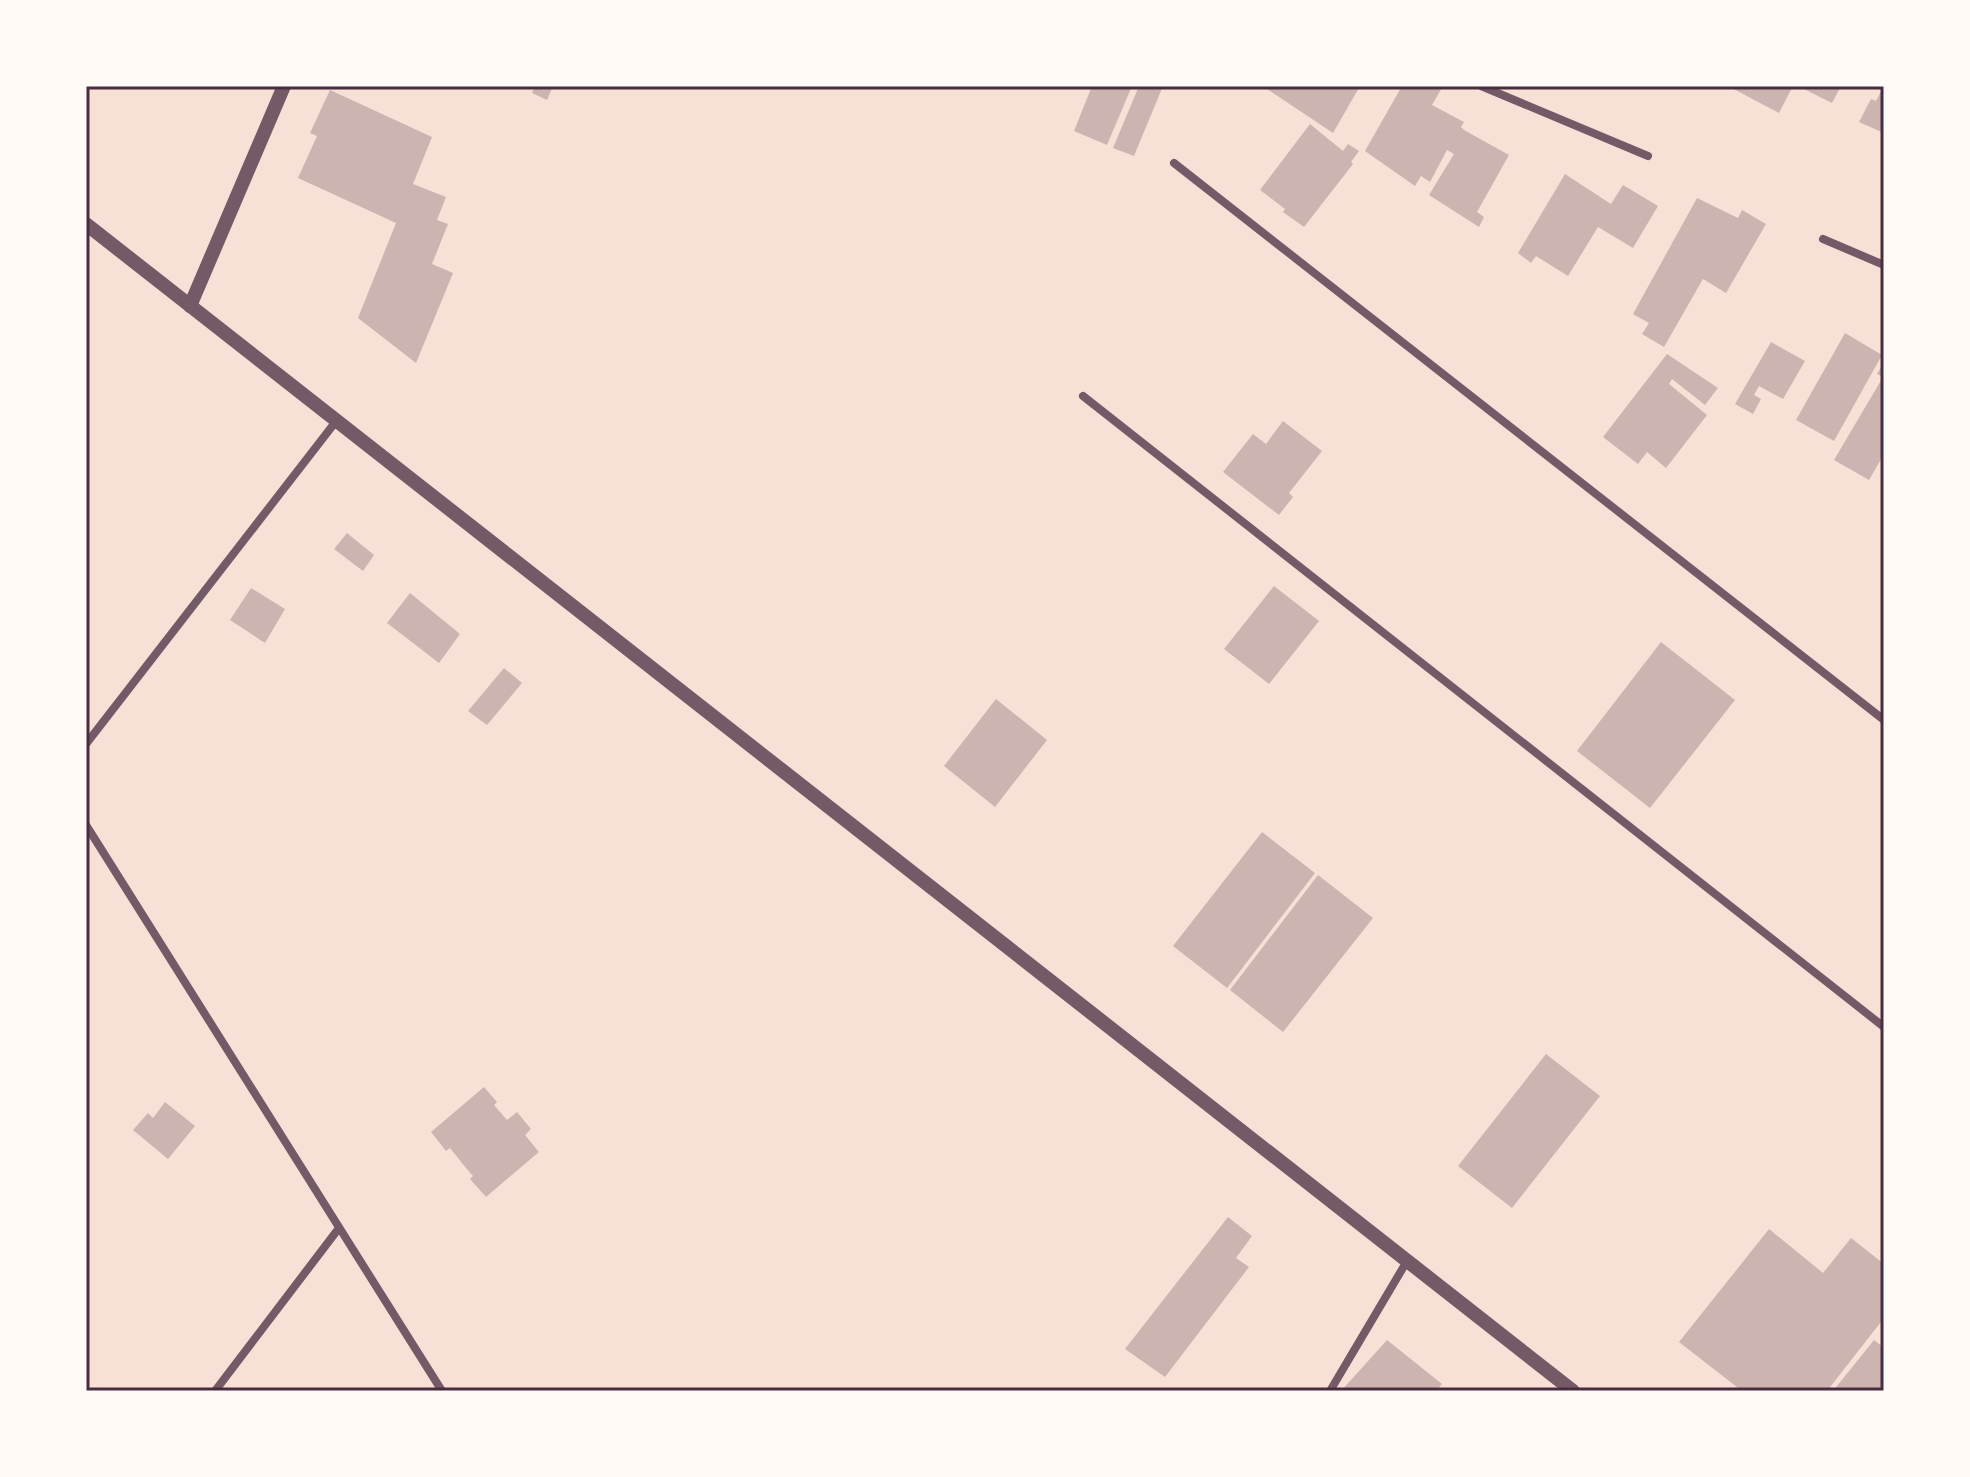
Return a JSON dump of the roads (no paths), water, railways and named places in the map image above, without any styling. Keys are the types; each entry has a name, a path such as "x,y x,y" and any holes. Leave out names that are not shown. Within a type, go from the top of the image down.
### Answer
{"street":[{"path":"190,306 284,86"},
{"path":"1481,86 1648,156"},
{"path":"1174,163 1884,720"},
{"path":"86,224 1573,1391"},
{"path":"1823,239 1884,265"},
{"path":"1083,396 1884,1027"},
{"path":"86,744 337,419"},
{"path":"86,825 442,1391"},
{"path":"215,1391 339,1228"},
{"path":"1330,1391 1407,1261"}]}
